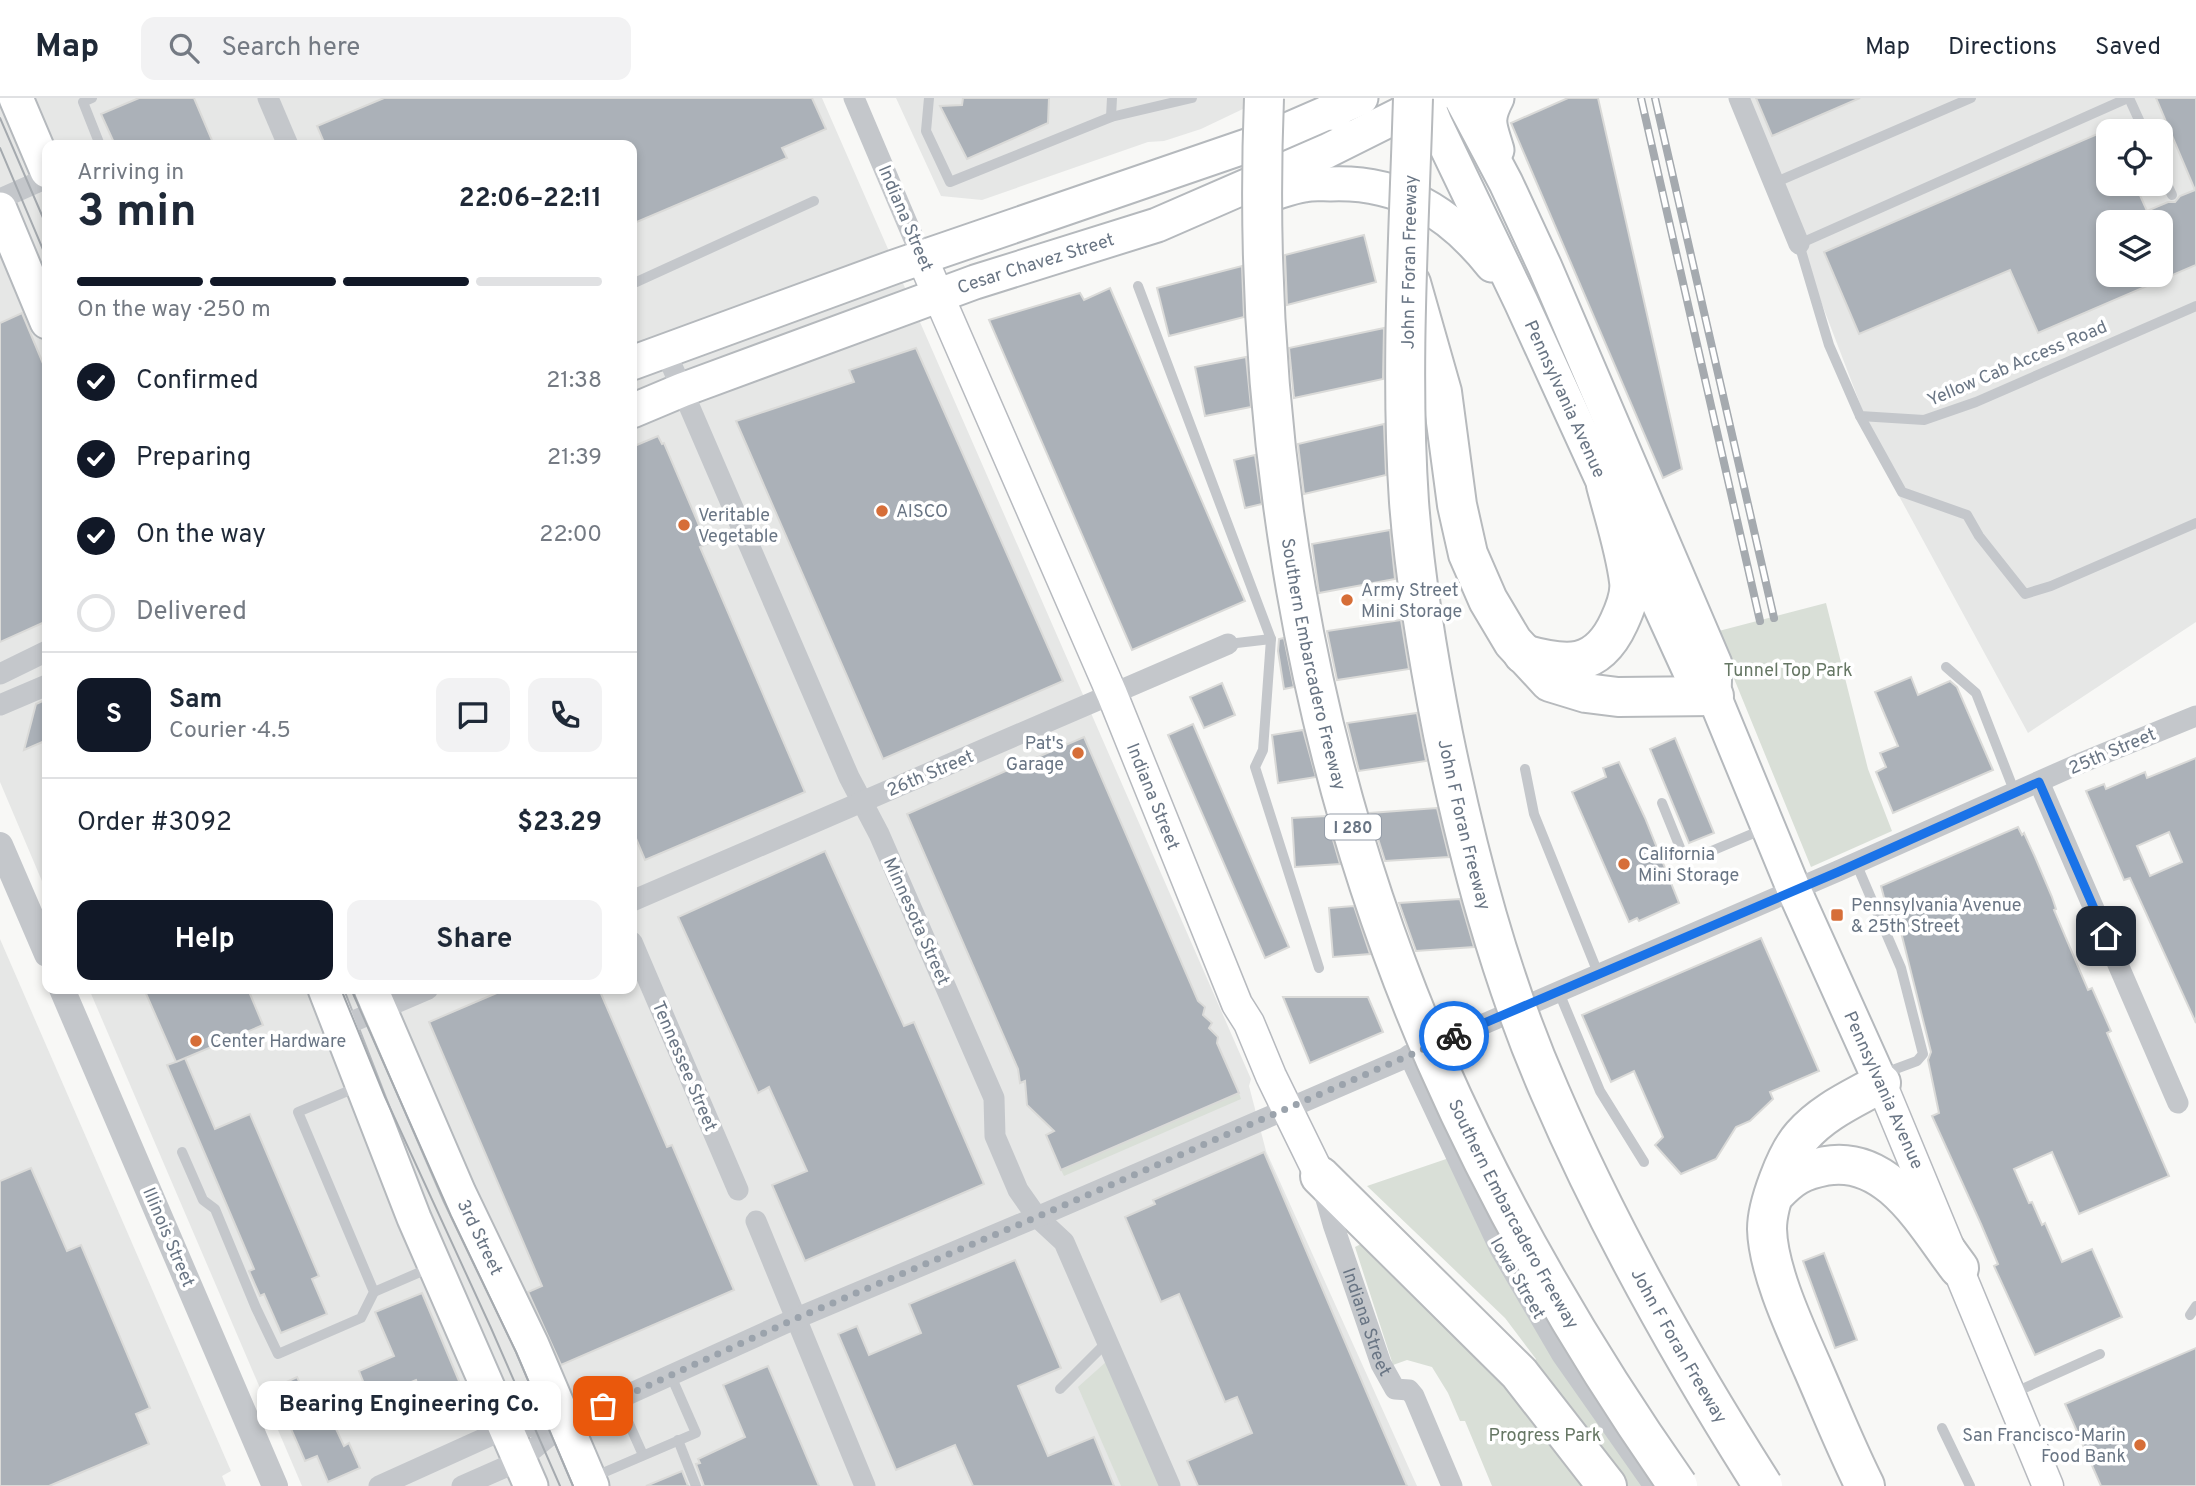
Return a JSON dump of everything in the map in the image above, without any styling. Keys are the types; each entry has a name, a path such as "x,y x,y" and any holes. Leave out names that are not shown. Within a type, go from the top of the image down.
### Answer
{"highway":[{"name":"Southern Embarcadero Freeway","path":"1264,98 1261,158 1266,312 1275,429 1286,522 1320,707 1370,887 1435,1058 1470,1136 1554,1295 1678,1486"},
{"name":"John F Foran Freeway","path":"1424,99 1407,272 1406,411 1409,502 1433,685 1473,867 1494,940 1549,1091 1592,1184 1682,1353 1763,1486"},
{"path":"1407,272 1442,392 1457,505 1468,554 1488,600 1518,648 1549,682 1586,693 1618,697 1714,696"},
{"path":"1518,648 1557,663 1577,661 1598,651 1612,637 1627,605 1630,583 1606,485"},
{"path":"1865,1486 1799,1337 1773,1263 1767,1229 1769,1209 1786,1160 1801,1138 1822,1116 1880,1079"},
{"path":"1775,1194 1793,1176 1811,1169 1854,1165 1874,1171 1905,1198 1959,1268"},
{"path":"1320,1176 1519,1373 1607,1486"}],"main road":[{"path":"16,98 42,159"},
{"name":"Pennsylvania Avenue","path":"1461,98 1506,183 1715,664 1714,696"},
{"path":"1497,98 1489,114 1490,126 1506,183"},
{"name":"Pennsylvania Avenue","path":"1424,99 1606,485 1691,674 1714,696 1794,890 1880,1079 2048,1486"},
{"name":"Cesar Chavez Street","path":"637,409 940,295 1157,225 1328,151 1424,99"},
{"path":"637,361 922,258 1265,141 1345,102"},
{"path":"1157,225 1306,184 1356,183 1399,192 1446,217 1476,244 1521,302"},
{"path":"0,209 42,310"},
{"name":"Indiana Street","path":"922,258 1112,694 1237,1004 1249,1023 1271,1076 1320,1176"},
{"path":"327,994 394,1169 525,1473"},
{"name":"3rd Street","path":"375,999 459,1194 531,1345 590,1482"}],"street":[{"path":"268,98 286,140"},
{"name":"Indiana Street","path":"855,98 922,258"},
{"path":"1739,98 1799,244"},
{"path":"0,199 42,180"},
{"name":"Minnesota Street","path":"665,349 844,764 879,834 994,1098 995,1136 1018,1190 1037,1217 1064,1242 1170,1486"},
{"name":"26th Street","path":"637,899 1228,644"},
{"path":"0,674 42,654"},
{"path":"0,705 42,687"},
{"name":"25th Street","path":"379,1486 505,1429 565,1423 797,1318 2196,716"},
{"path":"2039,782 2178,1103"},
{"path":"0,845 42,942"},
{"name":"Tennessee Street","path":"637,954 738,1190"},
{"name":"Illinois Street","path":"64,994 275,1486"},
{"path":"340,1027 375,999 402,994"},
{"name":"Iowa Street","path":"1409,1055 1500,1249 1562,1355 1654,1486"},
{"name":"Indiana Street","path":"1320,1176 1333,1224 1381,1364 1395,1389 1409,1390 1415,1396 1452,1486"},
{"path":"756,1221 865,1486"},
{"name":"25th Street","path":"462,1486 525,1473 542,1445 565,1423"}],"lane":[{"path":"92,98 82,102 98,140"},
{"path":"929,98 926,131 950,182 1111,117 1192,98"},
{"path":"1111,117 1112,98"},
{"path":"1774,183 1971,98"},
{"path":"2139,119 2129,98 1799,244 1829,345 1860,416 1902,492 1967,515 1979,536 2025,594 2051,586 2196,523"},
{"path":"637,282 814,201"},
{"path":"1138,286 1271,639 1263,750 1255,767 1319,968"},
{"name":"Yellow Cab Access Road","path":"1860,416 1924,421 1976,402 2196,306"},
{"path":"1228,644 1271,639"},
{"path":"1946,667 1976,693 2015,793"},
{"path":"1525,769 1534,814 1598,973"},
{"path":"1662,803 1683,855 1702,855 1769,827"},
{"path":"1856,863 1901,968 1923,1054 1917,1061 1880,1079"},
{"path":"1558,990 1600,1091 1644,1162"},
{"path":"363,1085 298,1112 374,1292"},
{"path":"182,1152 203,1200 215,1209 278,1354 361,1318 374,1292 435,1266"},
{"path":"1060,1389 1107,1342"},
{"path":"2011,1394 2100,1354"},
{"path":"590,1482 643,1455 696,1433 671,1376"},
{"path":"618,1399 643,1455"},
{"path":"1942,1428 1970,1486"},
{"path":"677,1440 696,1486"}],"shaded area":[{"path":"0,98 822,98 1251,1079 1249,1086 1266,1151 1417,1486 302,1486 91,994 637,994 637,140 42,140 42,881 0,782"},
{"path":"896,98 1266,98 1201,129 1164,141 1148,142 982,200 941,196"},
{"path":"1743,98 2196,98 2196,622 2028,733 1887,474"},
{"path":"0,939 231,1471 222,1476 226,1486 0,1486"}],"green space":[{"name":"Tunnel Top Park","path":"1826,603 1868,769 1892,831 1811,867 1715,632"},
{"path":"1239,1093 1241,1099 1064,1176 1061,1170"},
{"name":"Progress Park","path":"1455,1156 1644,1486 1492,1486 1465,1421 1460,1421 1448,1393 1432,1367 1407,1360 1393,1365 1355,1247 1361,1244 1374,1250 1514,1389 1536,1359 1505,1318 1367,1186"},
{"path":"1106,1362 1162,1486 1121,1486 1078,1387"}],"building":[{"path":"139,98 194,98 212,140 113,140 101,114"},
{"path":"384,98 812,98 826,129 782,148 787,158 637,222 637,140 323,140 317,126"},
{"path":"963,98 1049,98 1048,123 967,159 940,106 962,105"},
{"path":"1568,98 1598,98 1682,469 1663,478 1511,123"},
{"path":"1756,98 1860,98 1772,136"},
{"path":"2156,98 2196,98 2196,265 2173,275 2173,210 2149,210 2175,202 2180,196 2195,190 2173,138 2173,119 2165,119"},
{"path":"2096,135 2096,196 2140,196 2147,210 2096,210 2096,287 2145,287 2038,333 2010,270 1859,334 1824,252"},
{"path":"1364,235 1376,282 1287,305 1285,255"},
{"path":"1242,266 1244,317 1169,336 1157,288"},
{"path":"1110,288 1245,601 1132,650 989,320 1080,293 1084,300"},
{"path":"22,313 42,361 42,623 0,642 0,323"},
{"path":"1384,328 1383,379 1294,398 1289,348"},
{"path":"916,348 1063,681 883,759 736,421 854,382 849,370"},
{"path":"1246,357 1251,407 1205,416 1195,367"},
{"path":"1384,424 1386,475 1304,494 1298,444"},
{"path":"658,436 662,444 664,443 707,544 700,547 805,792 645,860 637,841 637,445"},
{"path":"1255,455 1262,504 1245,508 1234,460"},
{"path":"1390,530 1395,579 1319,593 1312,544"},
{"path":"1401,620 1409,669 1337,680 1327,631"},
{"path":"1284,638 1294,687 1284,689 1278,651 1279,639"},
{"path":"1911,677 1918,695 1950,681 1957,687 1993,770 1893,813 1876,772 1886,767 1880,753 1898,746 1875,692"},
{"path":"1222,683 1235,715 1204,728 1190,697"},
{"path":"42,701 42,742 24,750 36,704"},
{"path":"1417,713 1426,761 1359,771 1347,723"},
{"path":"1193,724 1289,947 1265,958 1168,735"},
{"path":"1303,730 1316,777 1278,783 1272,735"},
{"path":"1084,737 1198,1001 1205,1007 1203,1015 1212,1023 1209,1028 1218,1037 1217,1043 1239,1093 1061,1170 1046,1135 1054,1131 1027,1105 1025,1081 1020,1083 1018,1069 907,814"},
{"path":"1675,738 1714,833 1689,843 1650,749"},
{"path":"2196,758 2196,1023 2130,878 2124,880 2086,791 2104,784 2106,789 2145,772 2147,778","holes":["2169,832 2182,862 2150,876 2137,846"]},
{"path":"1619,762 1679,903 1639,921 1637,918 1629,922 1572,792 1606,777 1603,768"},
{"path":"1437,808 1449,857 1385,861 1370,813"},
{"path":"1326,816 1340,864 1295,867 1292,818"},
{"path":"2018,827 2022,835 2024,833 2035,857 2088,990 2092,988 2111,1031 2107,1033 2169,1176 2079,1214 2052,1152 2014,1169 2029,1203 2032,1202 2042,1225 2045,1223 2062,1262 2092,1249 2122,1317 2035,1355 1994,1266 1998,1264 1932,1116 1939,1113 1928,1060 1931,1052 1898,920 1891,924 1881,886"},
{"path":"825,851 904,1026 914,1022 984,1184 805,1261 772,1185 807,1171 769,1087 758,1093 678,917"},
{"path":"1460,899 1474,947 1416,951 1399,903"},
{"path":"1354,906 1370,954 1333,957 1329,908"},
{"path":"1761,938 1819,1071 1770,1092 1773,1099 1750,1121 1736,1127 1716,1159 1681,1174 1655,1145 1663,1137 1634,1071 1611,1082 1582,1015"},
{"path":"146,994 250,994 263,1025 185,1058 215,1129 250,1114 319,1276 312,1279 327,1314 281,1333 264,1294 260,1296 249,1271 254,1269 167,1065 176,1062"},
{"path":"494,994 601,994 667,1147 672,1145 734,1290 561,1365 528,1292 542,1286 429,1022"},
{"path":"1283,997 1368,997 1383,1032 1310,1063"},
{"path":"1264,1152 1407,1486 1198,1486 1187,1461 1252,1433 1237,1397 1225,1402 1179,1294 1161,1302 1125,1217 1155,1204 1153,1200"},
{"path":"31,1168 67,1251 81,1245 150,1408 136,1414 149,1444 49,1486 0,1486 0,1181"},
{"path":"1824,1253 1857,1340 1835,1348 1803,1261"},
{"path":"1015,1260 1061,1368 1018,1386 1048,1456 1094,1437 1114,1486 973,1486 955,1445 896,1470 838,1334 857,1326 869,1355 921,1333 909,1304"},
{"path":"422,1293 467,1400 420,1392 416,1380 370,1399 359,1371 394,1356 375,1312"},
{"name":"San Francisco-Marin Food Bank","path":"2196,1348 2196,1486 2101,1486 2065,1404"},
{"path":"768,1366 819,1486 704,1486 696,1464 700,1463 698,1459 745,1437 723,1385"},
{"path":"297,1377 306,1396 318,1390 344,1446 349,1443 360,1468 328,1482 317,1456 305,1461 281,1406 288,1404 280,1385"},
{"path":"682,1471 688,1486 646,1486"}],"tram line":[{"path":"0,118 42,215"},
{"path":"0,148 42,247"},
{"path":"343,994 385,1097 560,1486"},
{"path":"353,994 451,1216 516,1352 573,1486"}],"railway":[{"path":"1641,98 1760,621"},
{"path":"1655,98 1774,618"}],"way so far":[{"path":"603,1406 797,1318 1454,1036"}],"place":[{"name":"AISCO","path":"882,511"},
{"name":"Veritable Vegetable","path":"684,525"},
{"name":"Army Street Mini Storage","path":"1347,600"},
{"name":"Pat's Garage","path":"1078,753"},
{"name":"California Mini Storage","path":"1624,864"},
{"name":"Pennsylvania Avenue & 25th Street","path":"1837,915"},
{"name":"Center Hardware","path":"196,1041"},
{"name":"Bearing Engineering Co.","path":"603,1406"},
{"name":"San Francisco-Marin Food Bank","path":"2140,1445"}],"route":[{"path":"1454,1036 1838,872 2039,782 2106,936"}]}
